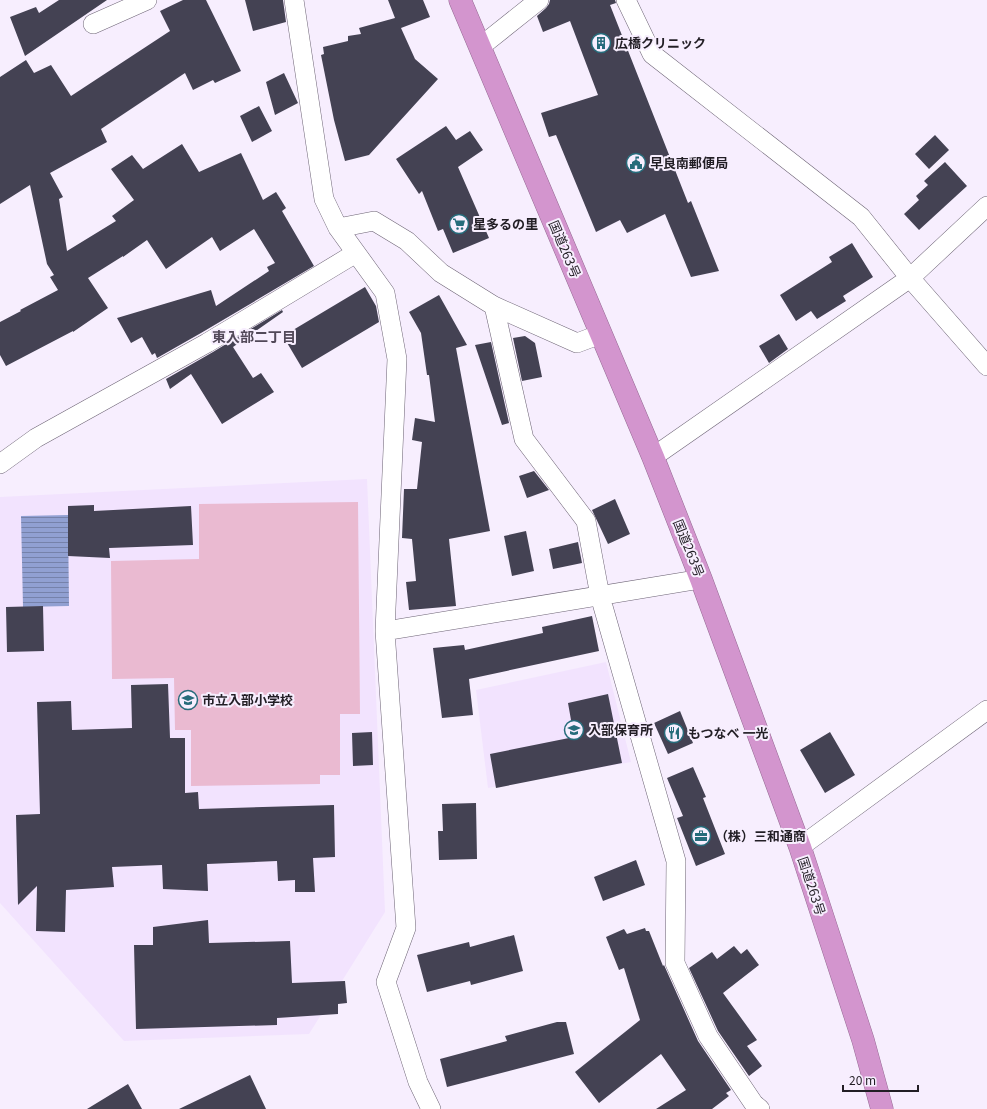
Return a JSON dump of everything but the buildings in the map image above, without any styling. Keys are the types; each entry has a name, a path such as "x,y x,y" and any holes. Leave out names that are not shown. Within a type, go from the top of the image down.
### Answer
{"highway":[{"name":"国道263号","path":"460,0 653,457 701,580 800,847 863,1040 882,1109"}],"street":[{"path":"93,24 147,0"},
{"path":"294,0 324,199 338,228 385,293 397,358 385,631 406,928 386,982 418,1082 431,1109"},
{"path":"480,47 539,0"},
{"path":"626,0 652,54 861,216 910,278 987,366"},
{"path":"653,457 910,278 987,206"},
{"path":"338,228 374,220 407,241 441,273 494,306 577,343 601,334"},
{"path":"0,464 36,438 206,343 356,253"},
{"path":"494,306 524,439 586,521 600,596 676,861 675,963 708,1036 754,1104 760,1109"},
{"path":"385,631 701,580"},
{"path":"800,847 987,710"}],"shaded area":[{"name":"市立入部小学校","path":"367,479 385,912 309,1034 124,1041 0,903 0,497"},
{"path":"358,502 360,714 340,714 340,775 320,775 320,784 191,786 191,730 175,730 174,678 112,679 111,561 199,559 199,504"},
{"path":"606,662 631,762 488,788 476,690"}],"water":[{"path":"68,515 69,606 23,607 21,516"}],"place":[{"name":"広橋クリニック","path":"601,43"},
{"name":"早良南郵便局","path":"636,163"},
{"name":"星多るの里","path":"459,224"},
{"name":"市立入部小学校","path":"188,700"},
{"name":"入部保育所","path":"574,730"},
{"name":"もつなべ 一光","path":"674,733"},
{"name":"（株）三和通商","path":"701,836"}],"district":[{"name":"東入部二丁目","path":"254,337"}]}
